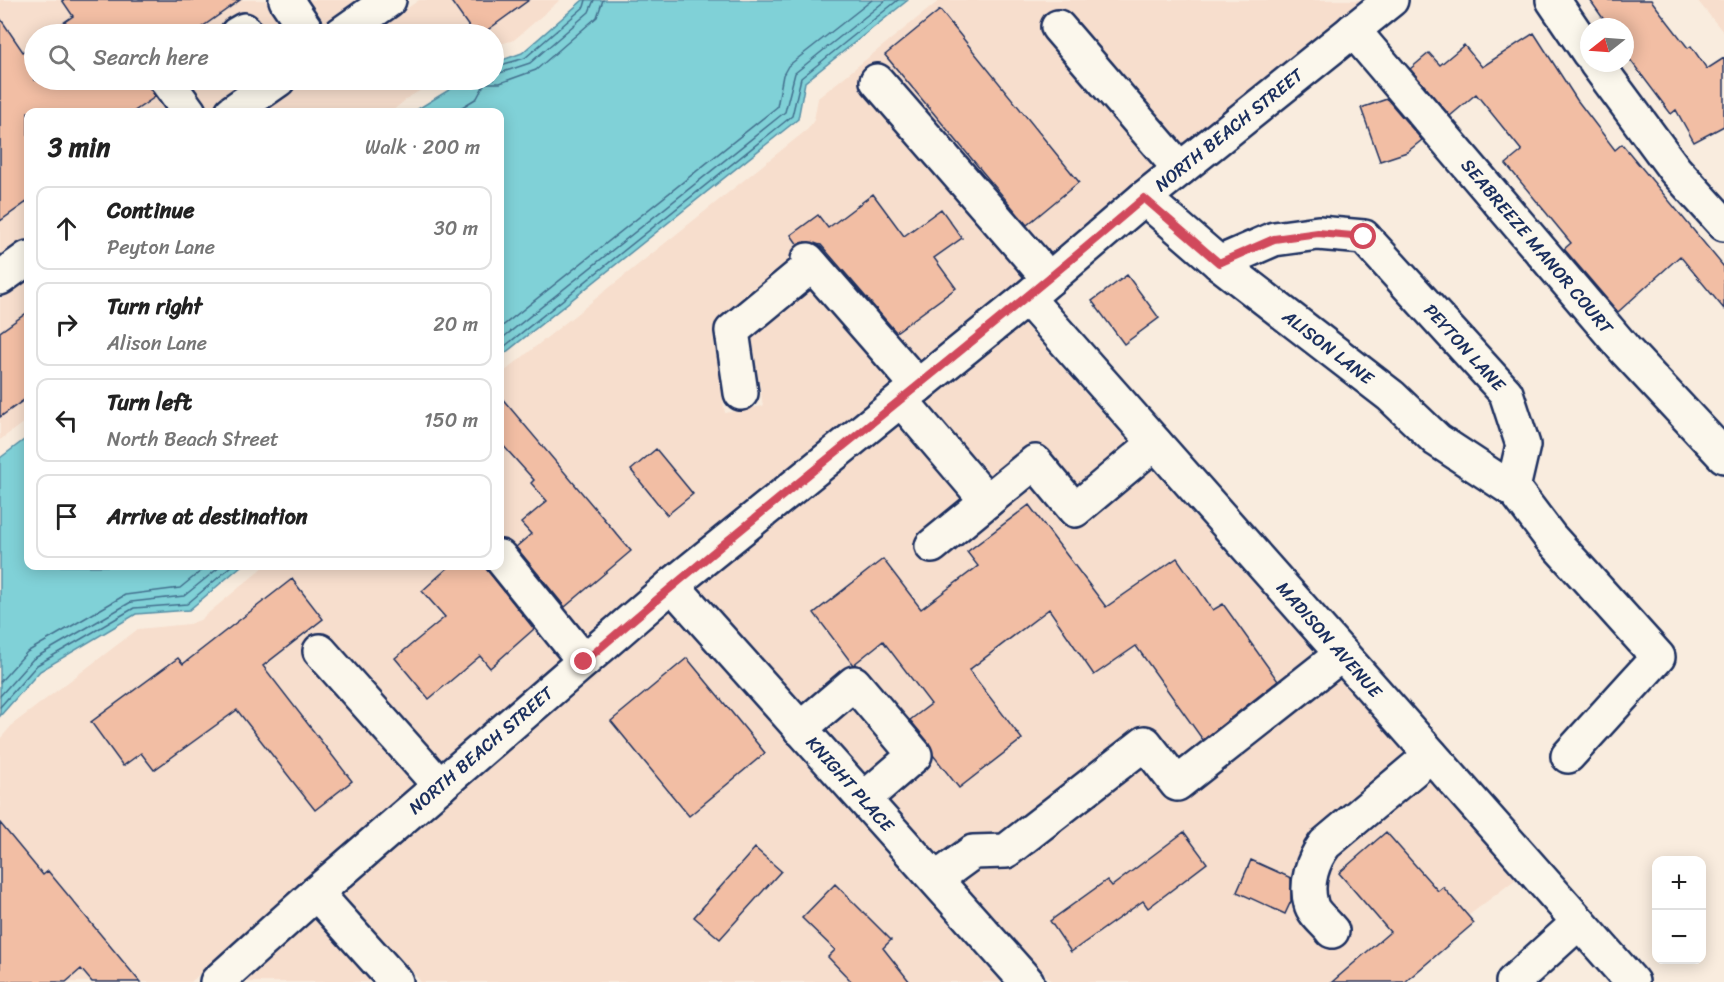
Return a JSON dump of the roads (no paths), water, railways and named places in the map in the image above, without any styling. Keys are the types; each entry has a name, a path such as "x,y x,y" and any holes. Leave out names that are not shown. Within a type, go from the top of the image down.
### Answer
{"street":[{"path":"286,0 302,24"},
{"path":"1553,0 1580,40"},
{"name":"NORTH BEACH STREET","path":"217,982 316,893 672,585 1038,289 1144,198 1353,30 1380,3"},
{"path":"352,24 372,5"},
{"path":"1058,27 1180,169"},
{"name":"SEABREEZE MANOR COURT","path":"1353,30 1626,351 1724,456"},
{"path":"1603,72 1675,170 1724,224"},
{"name":"MADISON AVENUE","path":"877,81 1155,443 1632,982"},
{"path":"173,90 186,108"},
{"name":"ALISON LANE","path":"1144,198 1219,263 1391,396 1437,440 1516,492"},
{"name":"PEYTON LANE","path":"1219,263 1274,239 1318,233 1364,237 1506,393 1523,445 1513,488 1516,492"},
{"path":"0,278 24,261"},
{"path":"741,393 732,331 810,263 910,393 987,501"},
{"path":"932,546 1035,462 1076,510 1155,443"},
{"path":"1516,492 1550,537 1658,657 1568,756"},
{"path":"504,562 584,662"},
{"name":"KNIGHT PLACE","path":"672,585 1027,982"},
{"path":"320,651 440,786"},
{"path":"936,879 973,852 1006,851 1145,743 1177,783 1342,654"},
{"path":"800,729 854,683 915,755 864,800"},
{"path":"1332,931 1311,906 1310,879 1314,858 1325,844 1431,755"},
{"path":"316,893 396,982"},
{"path":"1513,982 1579,922"}],"water":[{"path":"583,0 908,0 805,82 798,119 504,354 504,108 420,108 449,90 504,90 504,59 522,53"},
{"path":"24,440 24,570 236,570 189,610 136,614 40,671 0,716 0,458"}]}
